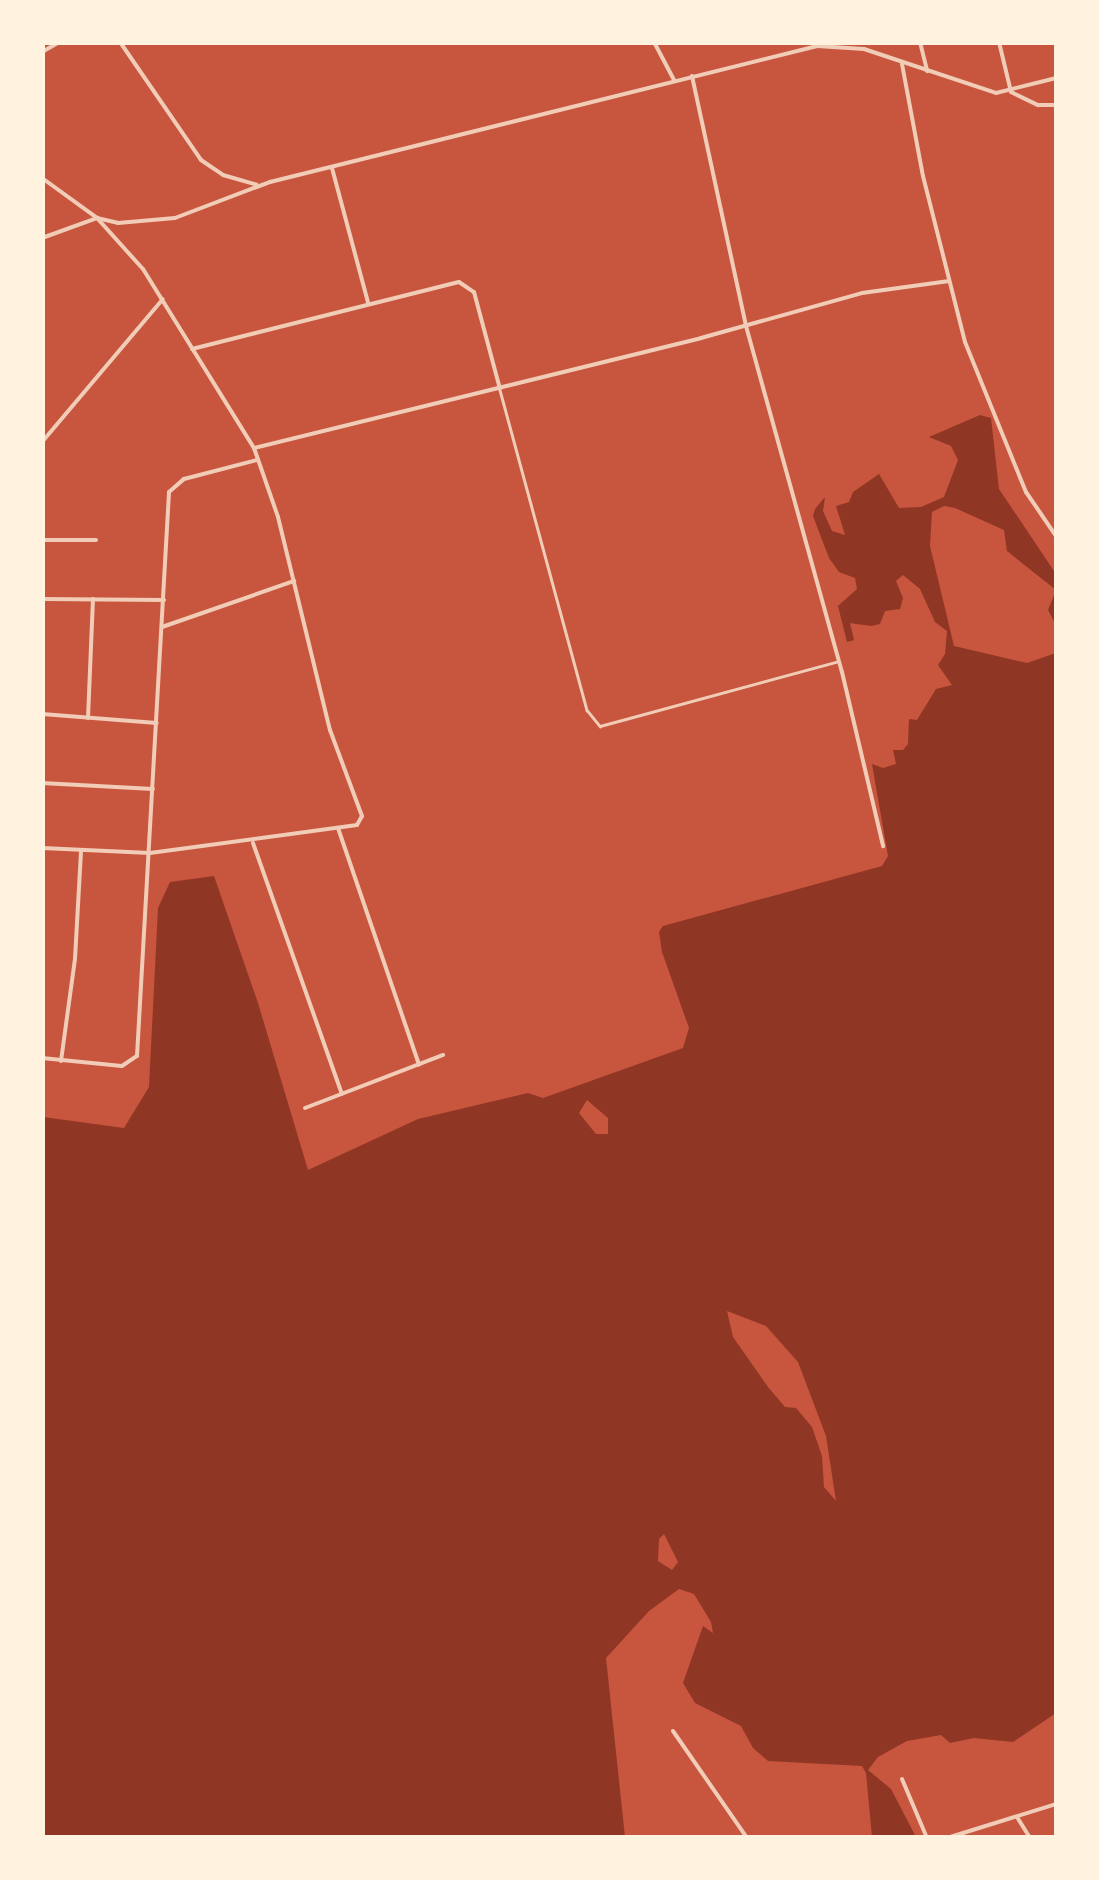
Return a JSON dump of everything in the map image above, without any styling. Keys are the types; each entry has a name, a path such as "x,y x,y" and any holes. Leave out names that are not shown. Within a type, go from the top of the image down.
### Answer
{"street":[{"path":"42,52 59,42"},
{"path":"120,42 200,160 223,176 258,186"},
{"path":"654,42 674,80"},
{"path":"920,42 926,70"},
{"path":"999,42 1011,92"},
{"path":"42,238 97,218 118,223 175,218 258,186 831,43 864,49 989,92 1011,92 1056,78"},
{"path":"902,62 965,342 1020,478 1056,536"},
{"path":"692,76 746,326 838,661 883,846"},
{"path":"1011,92 1038,105 1056,104"},
{"path":"332,168 368,302"},
{"path":"42,178 97,218 143,268 254,448 294,581 330,730 362,816 357,824 338,828 150,853 42,848"},
{"path":"254,448 500,389 862,293 949,281"},
{"path":"192,349 450,283 472,287 500,389"},
{"path":"42,442 162,299"},
{"path":"42,1058 122,1066 137,1056 168,492 184,479 259,460"},
{"path":"42,540 96,540"},
{"path":"162,627 294,581"},
{"path":"42,598 164,600"},
{"path":"88,718 92,599"},
{"path":"42,714 157,723"},
{"path":"42,783 153,789"},
{"path":"338,828 419,1064"},
{"path":"253,842 342,1094"},
{"path":"61,1061 76,959 82,850"},
{"path":"305,1108 443,1054"},
{"path":"673,1731 747,1838"},
{"path":"902,1779 926,1838"},
{"path":"947,1838 1056,1804"},
{"path":"1018,1817 1030,1838"}],"lane":[{"path":"500,389 587,710 600,726 838,661"}],"shaded area":[{"path":"980,415 991,418 999,489 1056,574 1056,590 1007,551 1004,530 955,508 944,506 932,512 930,546 954,646 1027,663 1056,653 1056,1713 1013,1742 974,1738 950,1743 941,1735 907,1741 878,1757 868,1770 891,1789 916,1837 872,1837 862,1766 768,1761 753,1748 741,1726 695,1703 683,1683 703,1626 713,1633 711,1622 694,1594 679,1589 649,1611 606,1658 625,1837 43,1837 43,1117 124,1128 149,1087 158,908 170,882 214,876 258,1003 308,1170 418,1119 528,1093 543,1098 683,1048 689,1028 662,952 659,932 663,926 882,866 888,856 872,764 883,768 896,764 893,750 903,750 908,744 909,719 917,720 936,689 952,685 938,665 945,654 947,631 935,622 920,589 903,575 896,581 903,598 900,609 885,611 880,624 850,623 854,640 847,642 838,606 857,589 855,578 839,572 829,558 813,516 825,497 823,511 832,531 845,535 836,506 849,502 853,492 879,474 899,508 921,507 944,497 958,460 951,446 929,437","holes":["587,1100 608,1118 608,1134 596,1134 579,1113","727,1311 766,1326 798,1362 826,1436 836,1501 824,1487 822,1456 812,1427 796,1408 785,1407 733,1337","664,1534 678,1562 672,1570 658,1561 659,1539"]},
{"path":"1056,590 1056,625 1048,610"}]}
